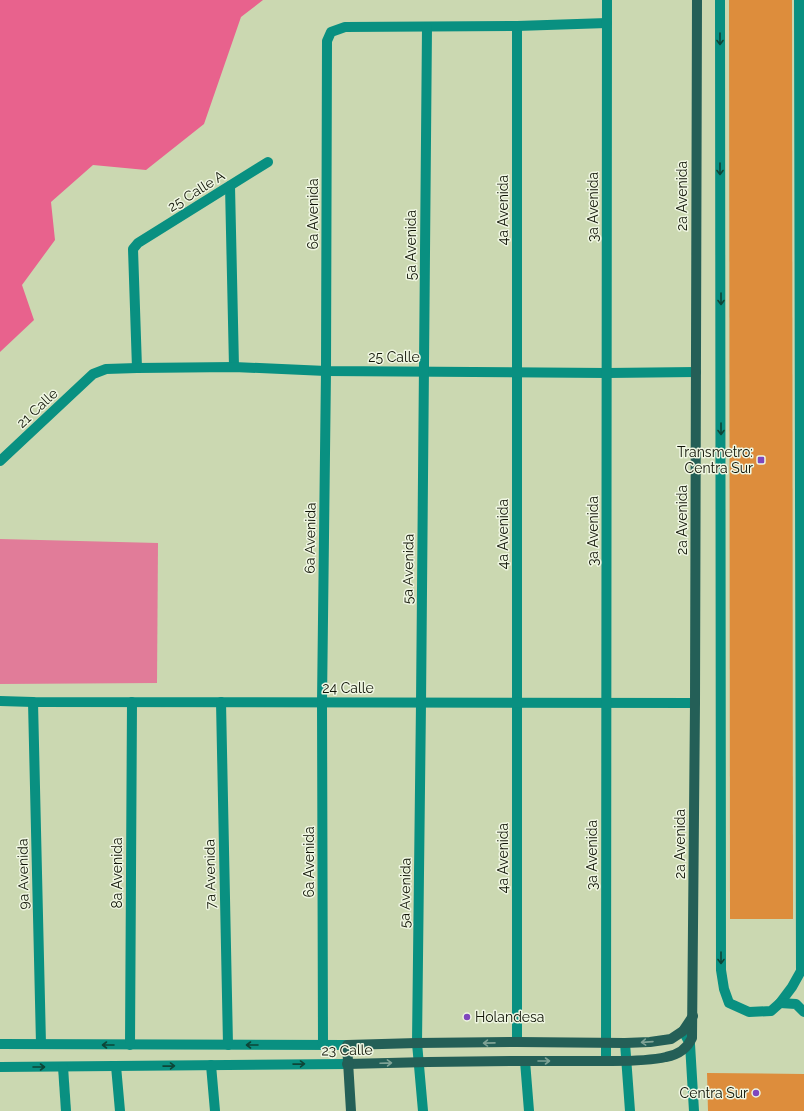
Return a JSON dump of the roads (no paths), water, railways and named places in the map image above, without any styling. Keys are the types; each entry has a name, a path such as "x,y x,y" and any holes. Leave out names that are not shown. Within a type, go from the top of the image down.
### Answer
{"main road":[{"name":"2a Avenida","path":"690,1044 693,1032 695,703 696,0"},
{"path":"683,1031 693,1016"},
{"name":"23 Calle","path":"347,1045 417,1043 650,1042 671,1039 683,1031"},
{"name":"23 Calle","path":"347,1064 651,1060 677,1054 690,1044"},
{"path":"347,1045 351,1111"}],"street":[{"name":"3a Avenida","path":"606,1061 607,0"},
{"path":"720,0 721,970 724,989 729,1003 749,1012 771,1011 780,1003 792,987 803,976 799,0"},
{"path":"427,27 607,23"},
{"name":"4a Avenida","path":"517,26 518,1042"},
{"name":"6a Avenida","path":"323,1046 322,702 326,371 327,41 330,32 345,27 427,27"},
{"name":"5a Avenida","path":"423,1111 417,1043 427,27"},
{"name":"25 Calle A","path":"137,368 133,249 138,243 268,162"},
{"path":"230,186 234,367"},
{"name":"25 Calle","path":"93,374 106,369 234,367 326,371 607,374 696,372"},
{"name":"21 Calle","path":"0,461 93,374"},
{"name":"24 Calle","path":"0,701 695,703"},
{"name":"9a Avenida","path":"33,702 40,1044"},
{"name":"8a Avenida","path":"130,1045 132,702"},
{"name":"7a Avenida","path":"222,702 228,1045"},
{"path":"780,1003 796,1004 804,1012"},
{"name":"2a Avenida","path":"683,1031 690,1044 694,1111"},
{"path":"625,1043 630,1111"},
{"name":"23 Calle","path":"0,1044 347,1045"},
{"path":"525,1061 529,1111"},
{"name":"23 Calle","path":"0,1067 347,1064"},
{"path":"211,1065 214,1111"},
{"path":"116,1066 120,1111"},
{"path":"63,1067 66,1111"}],"place":[{"name":"Transmetro: Centra Sur","path":"761,460"},
{"name":"Holandesa","path":"467,1017"},
{"name":"Centra Sur","path":"756,1093"}]}
